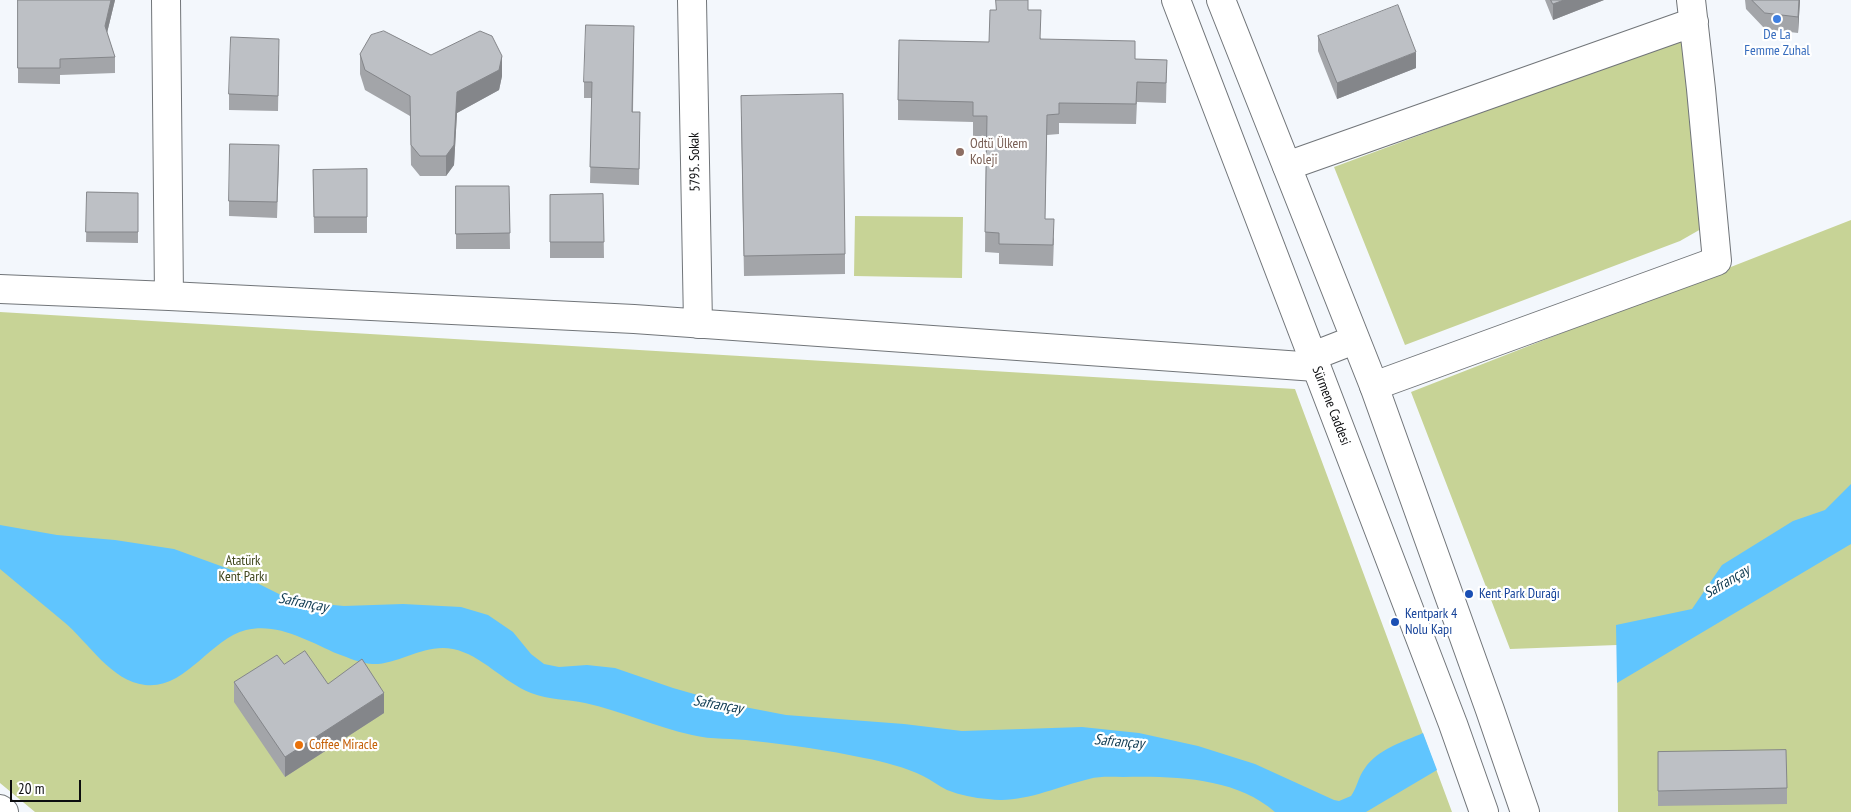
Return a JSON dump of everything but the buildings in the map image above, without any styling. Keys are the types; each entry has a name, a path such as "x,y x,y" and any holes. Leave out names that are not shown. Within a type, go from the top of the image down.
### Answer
{"street":[{"path":"166,0 169,296"},
{"name":"5795. Sokak","path":"692,0 698,324"},
{"name":"Sürmene Caddesi","path":"1176,0 1453,724 1484,812"},
{"path":"1221,0 1354,340 1374,386 1525,812"},
{"path":"1287,166 1692,11 1717,261 1374,386"},
{"path":"0,289 634,319 1314,361 1354,340"},
{"path":"1453,724 1490,710"},
{"path":"0,809 4,812"}],"green space":[{"path":"1679,39 1694,43 1701,229 1680,241 1405,345 1334,167"},
{"path":"855,216 963,217 962,278 854,276"},
{"path":"1851,220 1851,812 1618,812 1617,645 1510,649 1411,392"},
{"name":"Atatürk Kent Parkı","path":"0,312 1295,389 1452,812 35,812 0,783"}],"water":[{"name":"Safrançay","path":"1851,484 1851,544 1617,683 1616,625 1692,609 1722,565 1793,521 1825,510"},
{"name":"Safrançay","path":"0,525 57,535 115,540 174,549 229,569 283,596 312,603 344,606 403,604 461,607 488,615 513,632 531,654 544,664 559,667 587,665 615,668 673,688 729,704 786,715 904,724 962,731 1082,727 1139,733 1198,746 1255,764 1339,801 1351,796 1370,761 1391,747 1423,733 1437,770 1366,812 1275,812 1259,800 1223,785 1183,778 1162,777 1097,777 1026,797 1001,800 983,799 952,792 917,773 879,761 795,746 700,737 665,728 598,706 538,695 521,688 464,652 453,649 432,649 392,661 372,664 338,654 294,634 258,628 233,635 173,680 145,685 133,682 111,669 64,622 0,569"}],"place":[{"name":"De La Femme Zuhal","path":"1777,19"},
{"name":"Odtü Ülkem Koleji","path":"960,152"},
{"name":"Kent Park Durağı","path":"1469,594"},
{"name":"Kentpark 4 Nolu Kapı","path":"1395,622"},
{"name":"Coffee Miracle","path":"299,745"}]}
